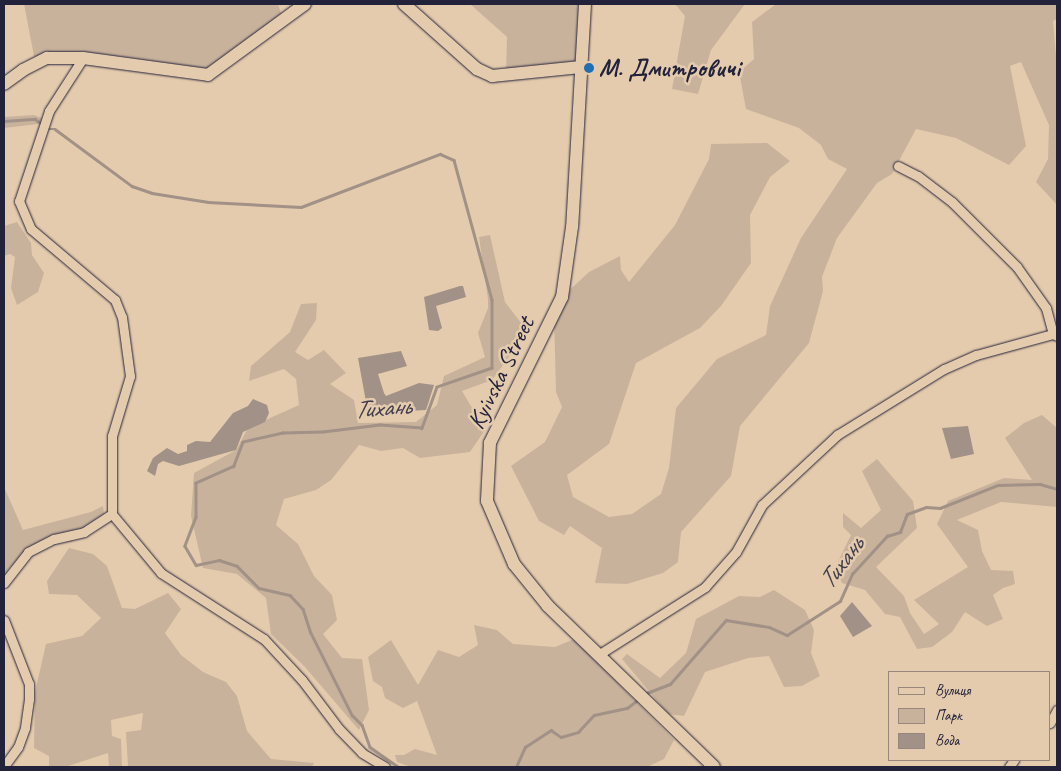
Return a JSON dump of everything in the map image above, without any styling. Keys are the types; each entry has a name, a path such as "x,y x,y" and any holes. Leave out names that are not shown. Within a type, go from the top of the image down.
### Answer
{"main road":[{"path":"4,84 23,70 47,58 83,58 208,75 305,4"},
{"path":"404,4 478,69 492,76 581,68"},
{"name":"Kyivska Street","path":"585,4 572,227 562,297 490,443 487,501 514,564 548,606 714,767"}],"street":[{"path":"83,58 50,111 19,201 31,229 115,300 122,317 130,376 112,436 112,514 161,573 264,639 302,680 339,729 362,753 385,767"},
{"path":"598,655 705,587 736,552 762,505 838,435 944,369 976,355 1055,335 1046,308 1017,267 952,202 918,176 898,166"},
{"path":"4,583 28,552 54,540 84,532 112,514"},
{"path":"4,620 29,684 25,728 18,747 4,766"}],"green space":[{"path":"24,4 278,4 283,19 208,75 34,56"},
{"path":"470,4 585,4 581,67 506,74 507,37"},
{"path":"675,4 745,4 711,50 698,94 672,89 685,16"},
{"path":"776,4 1057,4 1057,19 1053,21 1057,68 1057,205 1036,182 1048,159 1049,125 1021,62 1010,66 1026,146 1009,165 956,138 916,129 892,174 877,183 837,238 822,277 823,291 809,343 740,426 731,476 681,532 678,562 663,573 627,584 595,583 602,548 570,526 564,535 539,521 511,466 545,442 562,407 556,392 554,316 562,297 589,272 620,256 621,270 629,282 675,225 709,159 711,144 767,143 790,161 770,177 750,215 751,263 721,306 700,328 636,363 609,444 567,475 573,497 609,517 632,514 661,494 669,468 676,408 717,359 766,335 770,306 801,238 847,169 828,159 821,145 799,128 746,109 739,72 754,59 752,22"},
{"path":"34,115 44,119 38,124 4,128 4,117"},
{"path":"17,222 31,243 32,255 44,273 38,292 17,305 11,288 15,257 10,254 4,256 4,226"},
{"path":"490,235 505,302 522,324 514,350 492,380 462,391 485,430 470,452 420,458 403,448 381,451 359,445 331,480 316,490 284,499 276,525 298,544 314,576 332,595 337,620 323,634 342,658 362,659 369,710 359,730 304,666 271,634 266,598 237,574 203,568 191,516 194,473 236,450 248,428 299,405 296,379 284,369 249,381 251,366 290,332 301,304 317,303 316,320 295,352 308,360 324,350 346,373 330,384 354,400 358,423 416,422 437,405 444,376 485,357 478,333 488,308 488,299 479,237"},
{"path":"1042,415 1057,428 1057,507 1001,502 957,520 978,530 982,551 991,570 1013,571 1015,584 1003,588 993,595 1003,619 987,626 965,612 952,632 932,647 917,649 900,617 885,614 865,590 842,583 835,568 851,535 843,527 843,513 861,528 881,510 862,471 877,459 913,501 917,528 876,567 904,596 910,613 924,634 939,624 914,600 968,567 937,524 948,501 1004,478 1032,480 1005,438 1024,423"},
{"path":"4,487 23,530 91,512 103,506 104,514 86,526 71,542 52,536 9,568 4,577"},
{"path":"69,548 93,554 107,566 122,608 135,609 168,593 181,609 165,633 181,655 203,672 226,682 237,696 247,731 271,759 314,763 312,767 128,767 126,732 141,730 143,713 111,720 112,736 121,739 122,767 109,767 108,753 65,767 49,767 49,756 34,748 35,692 46,644 82,636 101,618 77,595 49,594 47,581"},
{"path":"774,590 805,610 814,630 811,653 820,676 802,686 784,687 769,656 748,658 705,672 684,716 668,714 622,659 627,654 660,678 686,653 696,619 739,596 760,597"},
{"path":"474,625 497,630 513,644 555,647 574,639 674,740 664,759 647,767 411,767 397,762 395,755 404,755 415,749 437,755 417,701 403,708 385,698 382,687 373,681 368,657 391,640 418,685 438,650 459,657 478,645"}],"water":[{"path":"463,286 466,297 436,306 442,328 438,331 429,330 424,297"},
{"path":"401,351 407,366 378,374 384,393 386,396 419,383 434,385 426,410 368,413 358,358"},
{"path":"253,399 267,405 269,413 265,422 243,432 236,450 179,466 163,461 158,464 155,476 147,471 153,458 167,448 178,454 187,451 187,445 196,441 210,442 233,413 248,406"},
{"path":"968,426 974,454 951,459 942,428"},
{"path":"852,602 872,626 853,637 840,616"}],"waterway":[{"name":"Тихань","path":"4,121 35,119 42,124"},
{"name":"Тихань","path":"48,129 55,129 132,186 152,193 208,202 301,207 440,154 454,160 492,300 492,368 437,387 422,428 380,425 323,432 283,433 243,442 234,466 196,483 196,517 185,546 196,565 219,560 237,566 259,588 290,595 303,609 311,633 352,715 362,725 370,747 399,767"},
{"name":"Тихань","path":"644,694 670,684 726,620 769,627 787,635 840,601 852,574 887,536 900,532 907,514 926,507 940,508 998,485 1040,484 1057,489"},
{"name":"Тихань","path":"516,767 525,747 551,730 561,737 578,732 594,715 627,708 639,699"}],"place":[{"name":"М. Дмитровичі","path":"589,68"}]}
